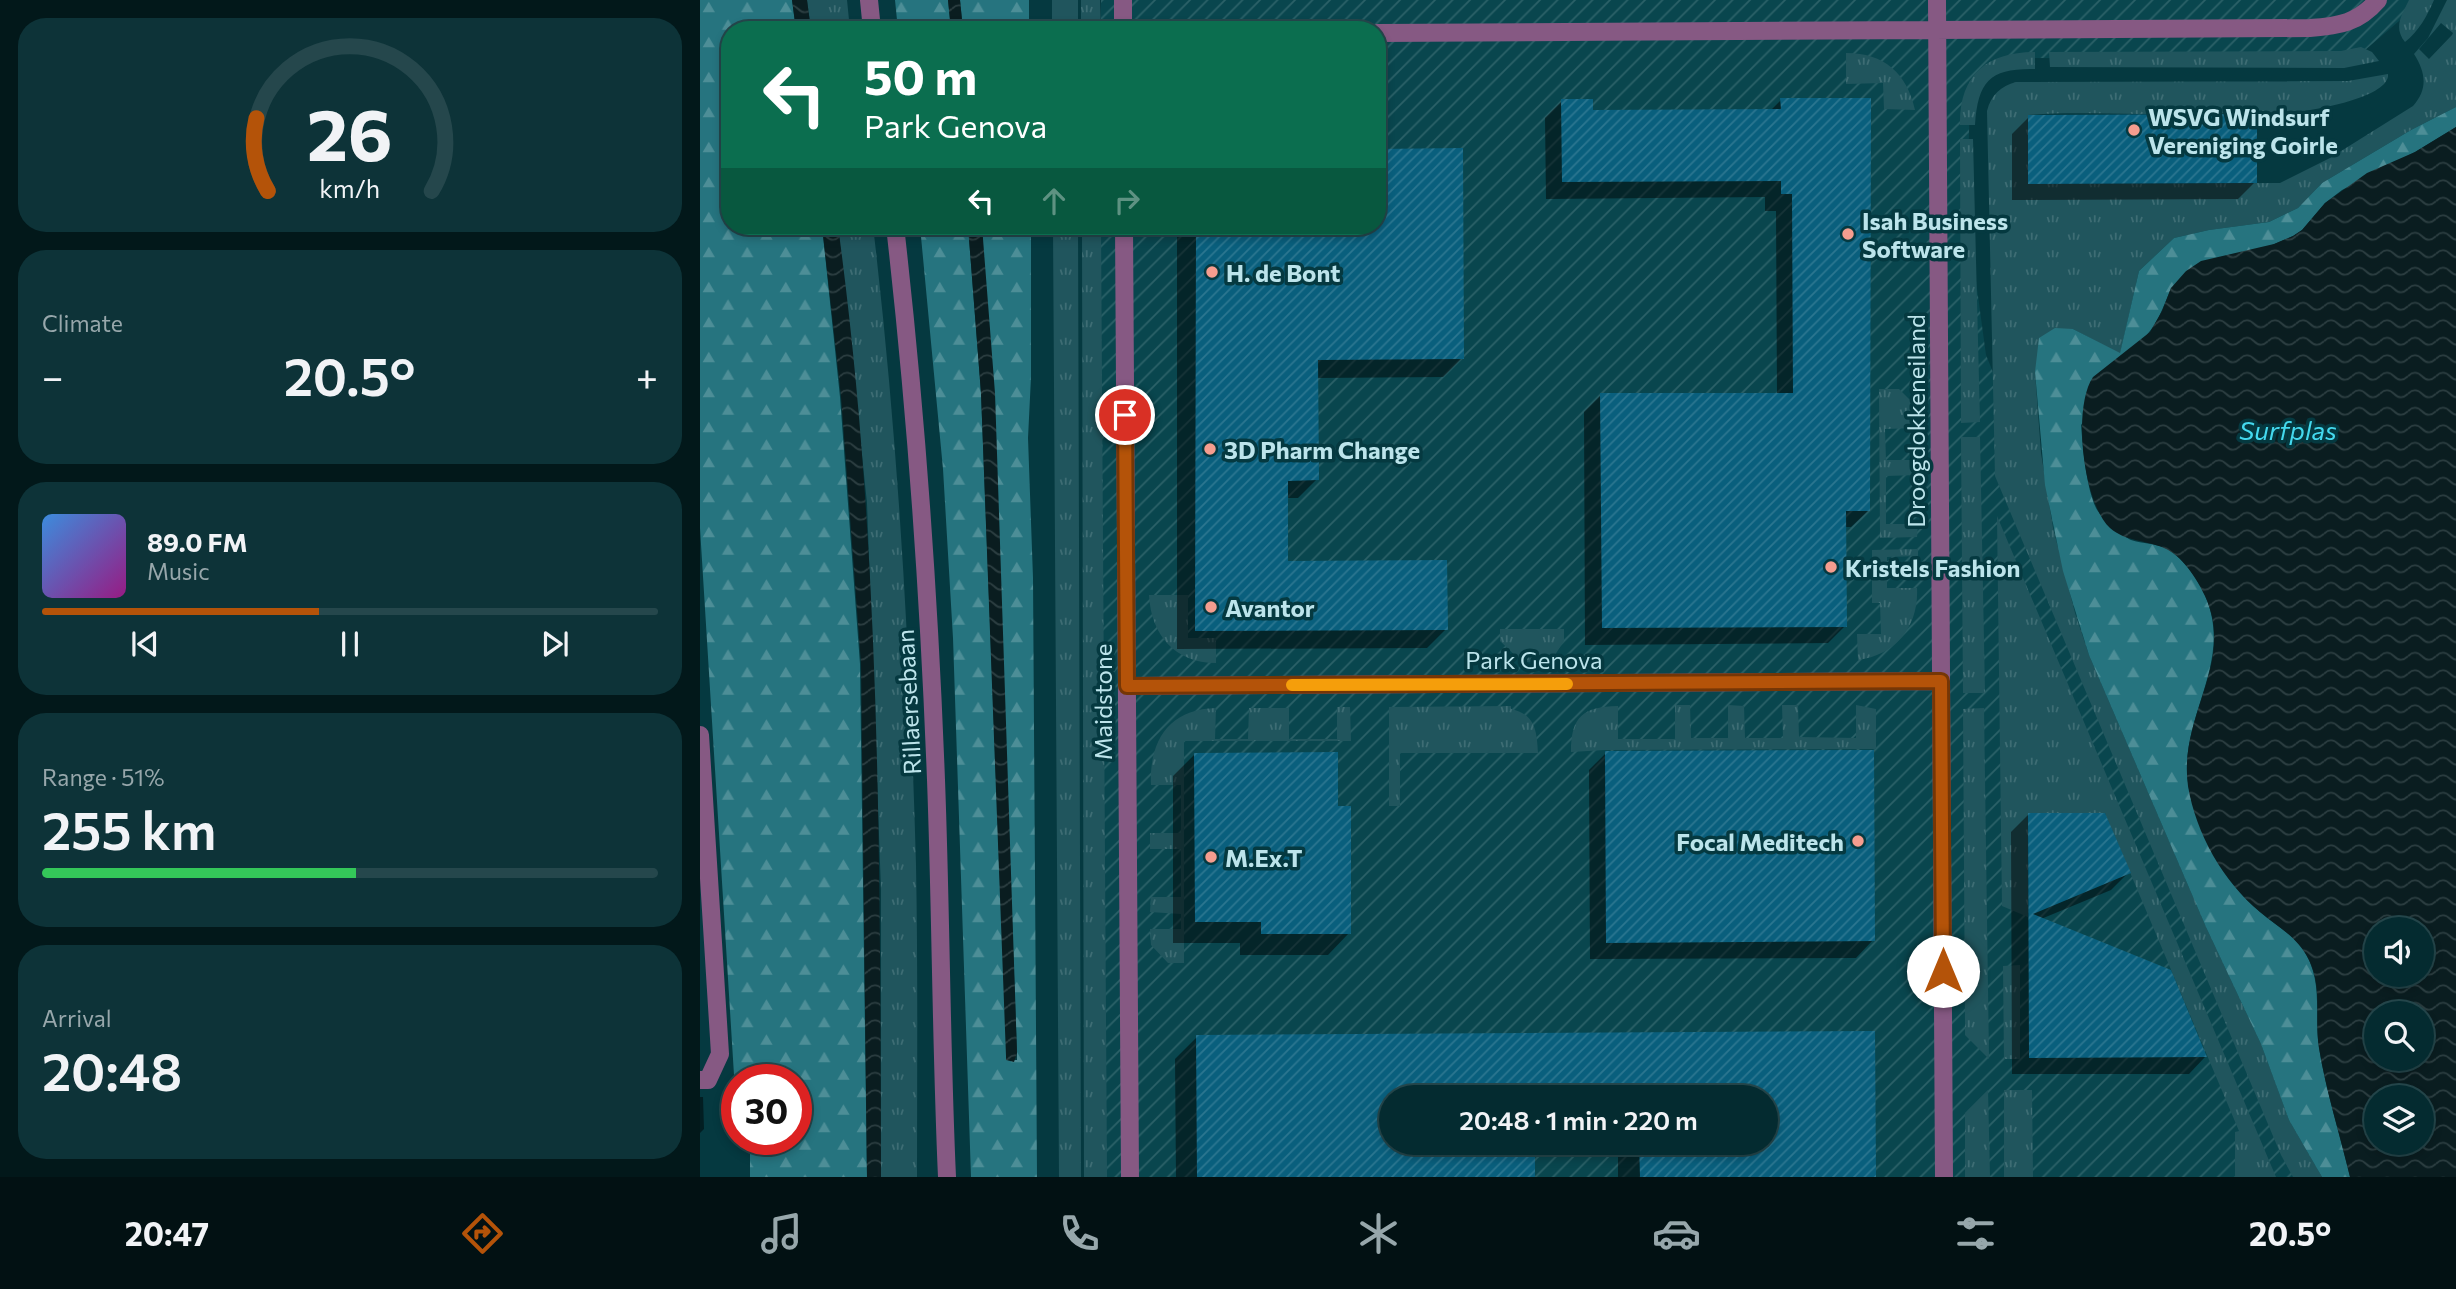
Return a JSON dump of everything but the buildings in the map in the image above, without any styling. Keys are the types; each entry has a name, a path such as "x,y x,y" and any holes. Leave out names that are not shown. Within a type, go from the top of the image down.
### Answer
{"street":[{"path":"869,0 871,21"},
{"path":"1123,0 1123,21"},
{"name":"Droogdokkeneiland","path":"1937,0 1944,1177"},
{"path":"1386,33 2310,28 2339,26 2367,12 2378,0"},
{"name":"Rillaersebaan","path":"896,235 925,548 936,780 947,1177"},
{"name":"Maidstone","path":"1124,235 1130,1177"},
{"name":"Park Genova","path":"1127,686 1941,681"},
{"path":"700,735 720,1054 708,1080 700,1080"}],"shaded area":[{"path":"1101,0 2420,0 2419,4 2364,51 2280,59 2016,58 1970,91 1967,215 1986,355 2321,1177 1102,1177 1101,235 1386,235 1386,21 1101,21"}],"green space":[{"path":"700,0 792,0 795,21 721,21 721,235 823,235 840,397 860,664 867,1177 750,1177 750,1155 812,1155 812,1064 733,1064 700,528"},
{"path":"807,0 847,0 849,21 810,21"},
{"path":"895,0 948,0 950,21 897,21"},
{"path":"960,0 1029,0 1029,21 962,21"},
{"path":"1052,0 1078,0 1078,21 1052,21"},
{"path":"1081,0 1100,0 1101,21 1081,21"},
{"path":"2409,0 2434,0 2422,23 2405,42 2399,26"},
{"path":"2447,0 2456,0 2456,107 2411,130 2322,183 2298,208 2269,222 2174,238 2139,271 2120,354 2073,329 2035,372 2041,453 2053,528 2075,613 2089,655 2206,927 2261,1044 2289,1120 2322,1177 2293,1177 2281,1155 1995,476 1987,111 1997,92 2016,82 2348,81 2388,74 2384,84 2354,100 2288,113 2028,115 2029,184 2280,183 2330,158 2413,106 2418,100 2424,81 2414,54 2428,38","holes":["2441,23 2453,33 2429,59 2419,49"]},
{"path":"2361,47 2372,52 2379,61 2344,68 2050,67 2049,52 2341,51"},
{"path":"2035,52 2035,69 1997,74 1984,87 1979,97 1975,125 1960,125 1965,92 1979,70 2003,56"},
{"path":"1846,53 1872,57 1892,68 1906,85 1915,110 1884,109 1883,83 1846,84"},
{"path":"2456,107 2456,127 2342,190 2325,203 2302,230 2293,236 2171,288 2151,329 2081,425 2087,478 2096,508 2112,526 2131,540 2159,546 2173,553 2190,570 2206,598 2213,625 2213,650 2188,750 2187,777 2198,820 2219,863 2248,901 2296,941 2311,966 2316,989 2322,1064 2350,1177 2322,1177 2289,1120 2261,1044 2206,927 2089,655 2063,571 2045,485 2035,372 2039,338 2055,328 2073,329 2120,353 2139,271 2174,238 2269,222 2298,208 2322,183 2411,130"},
{"path":"1960,139 1973,139 1980,422 1961,423"},
{"path":"839,235 874,235 889,385 902,545 916,865 917,1177 881,1177 881,890 867,503"},
{"path":"921,235 969,235 981,393 1007,1060 1017,1060 982,235 1031,235 1028,438 1033,578 1037,1177 971,1177 953,638 943,469"},
{"path":"1053,235 1078,235 1081,1177 1059,1177"},
{"path":"1082,235 1101,235 1107,1177 1084,1177"},
{"path":"1879,389 1899,389 1917,407 1917,428 1885,429 1886,460 1917,460 1917,475 1886,476 1886,524 1918,524 1917,537 1880,538"},
{"path":"1961,437 1980,437 1985,693 1963,693"},
{"path":"1997,516 2276,1177 2235,1177 2235,1132 2239,1131 2105,813 2028,813 2028,917 2002,906"},
{"path":"1918,549 1918,556 1887,557 1887,588 1917,588 1917,602 1909,626 1894,645 1884,652 1858,660 1857,634 1881,634 1880,603 1872,603 1872,550"},
{"path":"1149,595 1188,595 1188,638 1216,638 1216,663 1189,658 1168,644 1155,622"},
{"path":"1500,629 1564,629 1564,641 1551,661 1522,662 1500,641"},
{"path":"1675,705 1690,705 1691,738 1728,738 1728,705 1744,706 1745,738 1783,738 1782,705 1798,705 1799,737 1856,738 1856,705 1876,709 1876,749 1571,752 1573,730 1581,716 1606,707 1618,706 1618,739 1675,739"},
{"path":"1511,706 1511,709 1530,719 1537,738 1538,753 1400,753 1400,806 1389,806 1389,707"},
{"path":"1337,707 1350,707 1351,741 1184,741 1184,963 1168,963 1151,945 1150,929 1181,929 1181,914 1150,912 1151,897 1181,897 1181,849 1150,849 1150,833 1181,833 1181,785 1151,785 1154,755 1165,730 1186,714 1216,708 1215,739 1248,739 1249,708 1289,708 1289,739 1337,739"},
{"path":"1984,708 1989,1059 1965,1035 1963,709"},
{"path":"2020,965 2020,1059 2004,1059 2003,966"},
{"path":"1988,1090 1990,1177 1965,1177 1965,1113"},
{"path":"2004,1090 2032,1090 2033,1177 2004,1177"}],"water":[{"path":"792,0 807,0 810,21 795,21"},
{"path":"948,0 960,0 962,21 950,21"},
{"name":"Surfplas","path":"2456,127 2456,1177 2350,1177 2322,1064 2316,982 2309,960 2294,939 2260,912 2234,886 2213,855 2197,822 2192,804 2187,760 2191,736 2211,667 2214,644 2213,620 2205,596 2193,575 2171,551 2129,538 2110,528 2093,498 2084,455 2083,410 2093,377 2150,332 2171,288 2186,271 2201,261 2274,244 2293,236 2302,230 2325,203 2367,173 2415,152"},
{"path":"823,235 839,235 863,463 878,819 881,1177 867,1177 861,664 841,397"},
{"path":"969,235 983,235 995,393 1017,1053 1014,1062 1006,1060 981,393"}],"slow traffic":[{"path":"1292,685 1567,684"}],"place":[{"name":"WSVG Windsurf Vereniging Goirle","path":"2134,130"},
{"name":"Isah Business Software","path":"1848,234"},
{"name":"H. de Bont","path":"1212,272"},
{"name":"3D Pharm Change","path":"1210,449"},
{"name":"Kristels Fashion","path":"1831,567"},
{"name":"Avantor","path":"1211,607"},
{"name":"Focal Meditech","path":"1858,841"},
{"name":"M.Ex.T","path":"1211,857"}],"route":[{"path":"1125,415 1127,686 1941,681 1943,971"}]}
